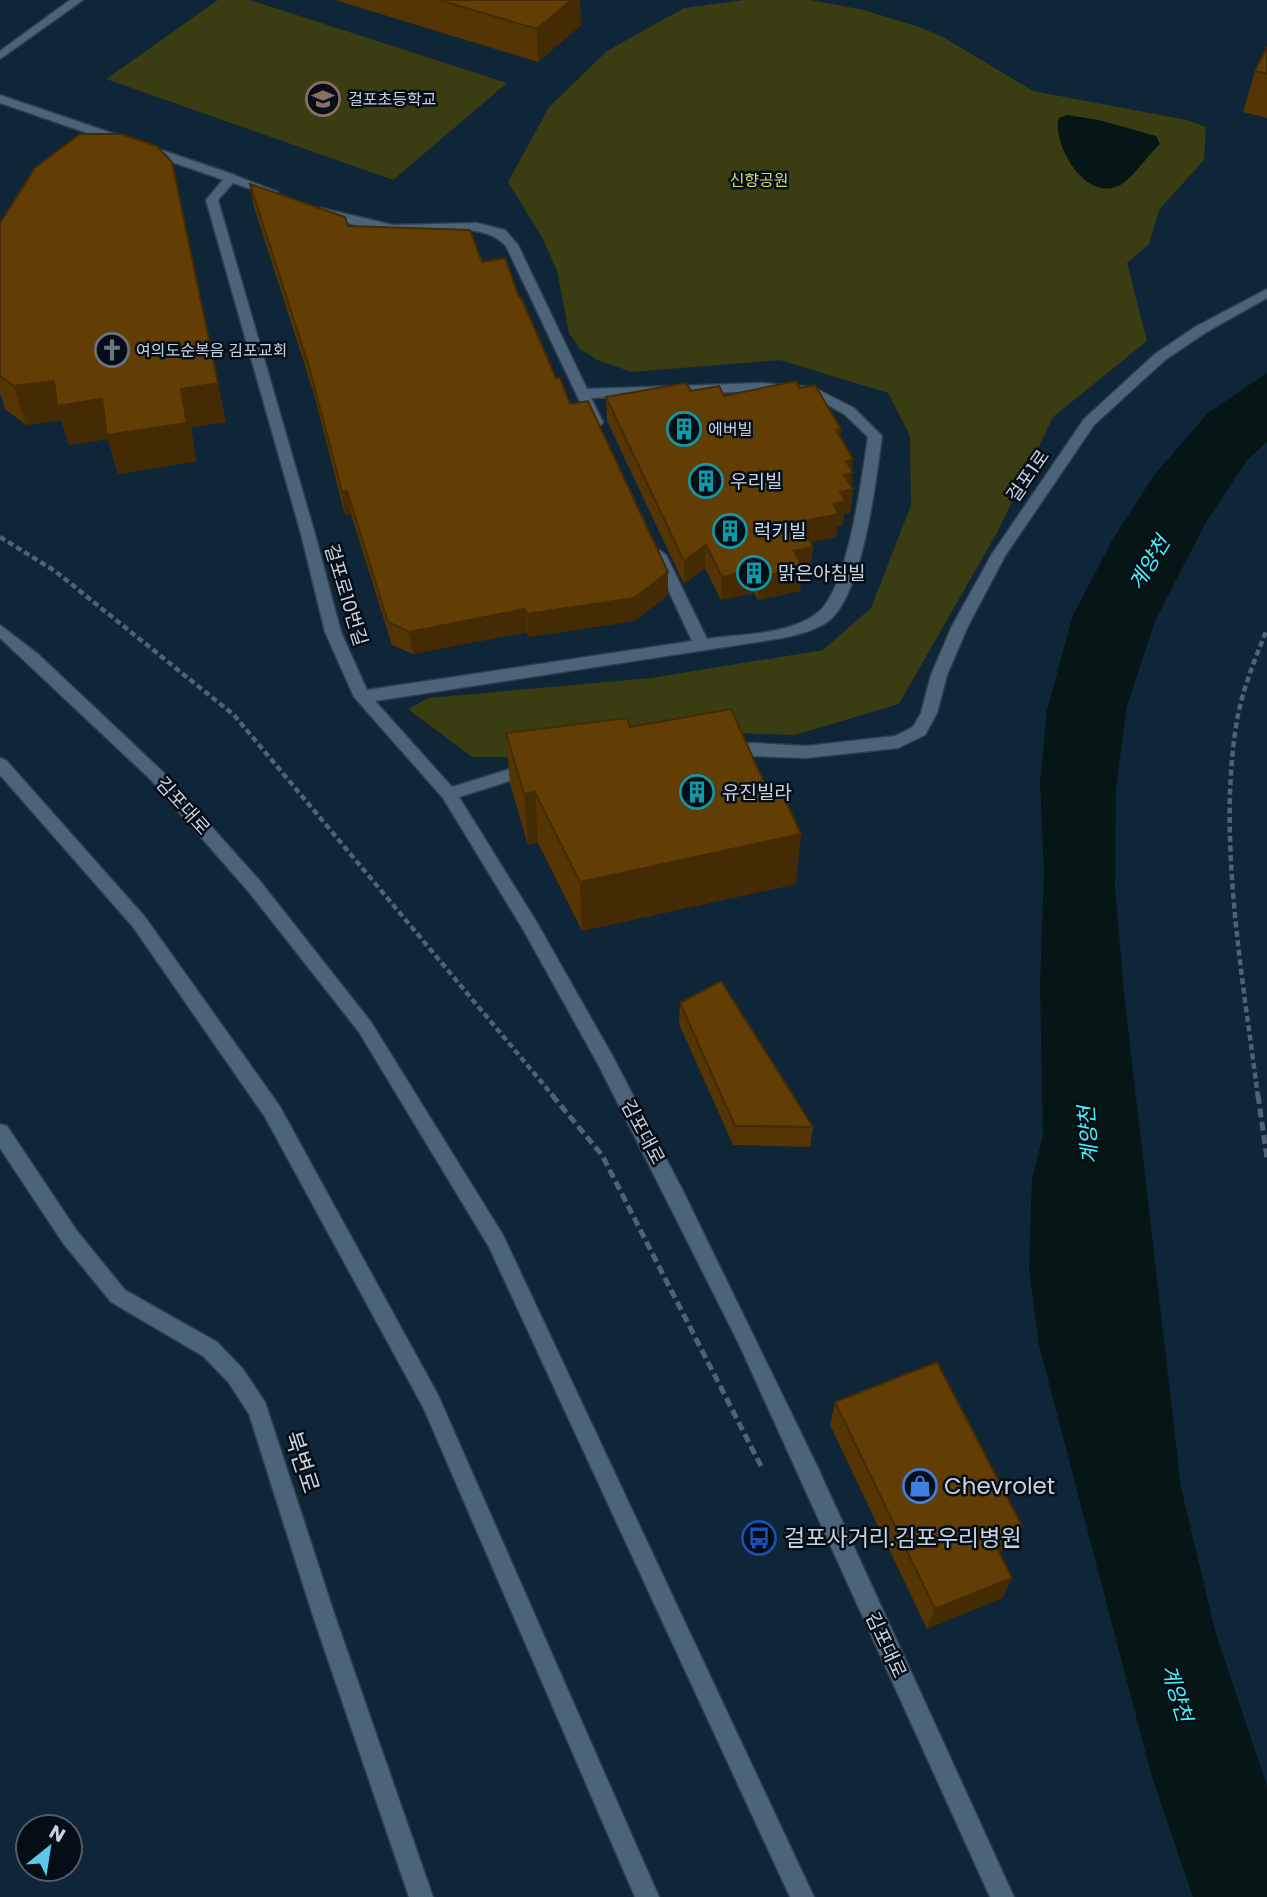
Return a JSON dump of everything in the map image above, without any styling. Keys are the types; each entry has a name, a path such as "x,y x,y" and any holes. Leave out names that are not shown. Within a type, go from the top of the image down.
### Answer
{"main road":[{"path":"0,56 77,0"},
{"path":"0,99 284,196"},
{"name":"걸포로10번길","path":"231,178 212,200 308,534 333,632 362,697"},
{"path":"310,205 362,224 393,229 477,227 501,233 512,244 601,431"},
{"name":"걸포1로","path":"713,752 753,749 806,752 898,742 919,732 929,713 939,675 960,626 999,554 1089,422 1160,357 1200,330 1267,293"},
{"path":"362,697 787,631 824,617 840,592 864,519 875,436 849,411 813,391 761,387 583,394"},
{"path":"655,545 702,645"},
{"name":"김포대로","path":"0,630 33,657 156,775 254,886 365,1027 496,1241 802,1897"},
{"name":"김포대로","path":"362,697 449,794 497,869 586,1024 742,1325 1002,1897"},
{"path":"0,764 139,922 272,1111 431,1402 647,1897"},
{"path":"449,794 527,770 554,767"},
{"name":"북변로","path":"0,1132 70,1237 118,1296 210,1349 236,1376 258,1409 324,1616 421,1897"}],"path":[{"path":"0,537 55,571 234,715 602,1155 767,1477"},
{"path":"1267,629 1251,661 1229,762 1231,874 1267,1158"}],"green space":[{"path":"218,0 250,0 507,83 393,180 106,79"},
{"name":"신향공원","path":"744,0 810,0 864,10 943,37 1033,91 1187,120 1206,127 1204,160 1159,210 1149,244 1127,263 1147,341 1053,417 998,531 899,704 795,735 662,731 528,757 472,757 408,709 428,698 651,678 823,650 871,608 911,505 910,436 888,393 780,360 632,372 597,360 580,349 569,333 557,271 543,239 508,182 549,107 607,51 684,8"}],"water":[{"path":"1067,115 1099,120 1156,136 1160,144 1122,184 1109,188 1096,186 1084,179 1074,168 1060,142 1059,118"},
{"name":"계양천","path":"1267,373 1267,442 1247,460 1205,524 1155,621 1127,706 1116,789 1115,886 1124,993 1181,1488 1216,1634 1267,1786 1267,1897 1193,1897 1152,1777 1039,1345 1029,1269 1032,1180 1043,1135 1040,984 1044,872 1040,783 1047,710 1073,615 1114,537 1155,474 1208,413"}],"building":[{"path":"439,0 571,0 537,29"},
{"path":"1267,47 1267,74 1255,71"},
{"path":"80,134 121,134 157,146 172,162 218,383 181,389 187,423 107,435 102,399 57,406 54,381 14,386 0,376 0,223 35,168"},
{"path":"250,184 345,217 348,226 470,230 482,262 505,258 519,297 556,378 560,378 570,404 588,401 668,572 634,598 527,614 525,609 409,632 388,622 347,491 342,492 310,370"},
{"path":"796,381 799,388 815,385 841,429 836,430 853,459 846,461 853,473 844,475 853,489 840,492 846,501 833,504 839,514 800,522 813,547 794,551 803,568 760,577 756,569 722,577 706,545 684,561 606,397 686,383 691,391 719,386 724,396"},
{"path":"731,709 766,787 778,784 801,834 580,882 535,792 524,794 506,733 627,718 630,727"},
{"path":"721,981 813,1127 735,1126 680,1003"},
{"name":"Chevrolet","path":"937,1362 1022,1526 992,1538 1012,1578 935,1609 835,1402"}],"place":[{"name":"걸포초등학교","path":"323,99"},
{"name":"여의도순복음 김포교회","path":"112,350"},
{"name":"에버빌","path":"684,429"},
{"name":"우리빌","path":"706,481"},
{"name":"럭키빌","path":"730,531"},
{"name":"맑은아침빌","path":"754,573"},
{"name":"유진빌라","path":"697,792"},
{"name":"Chevrolet","path":"920,1486"},
{"name":"걸포사거리.김포우리병원","path":"759,1538"}]}
